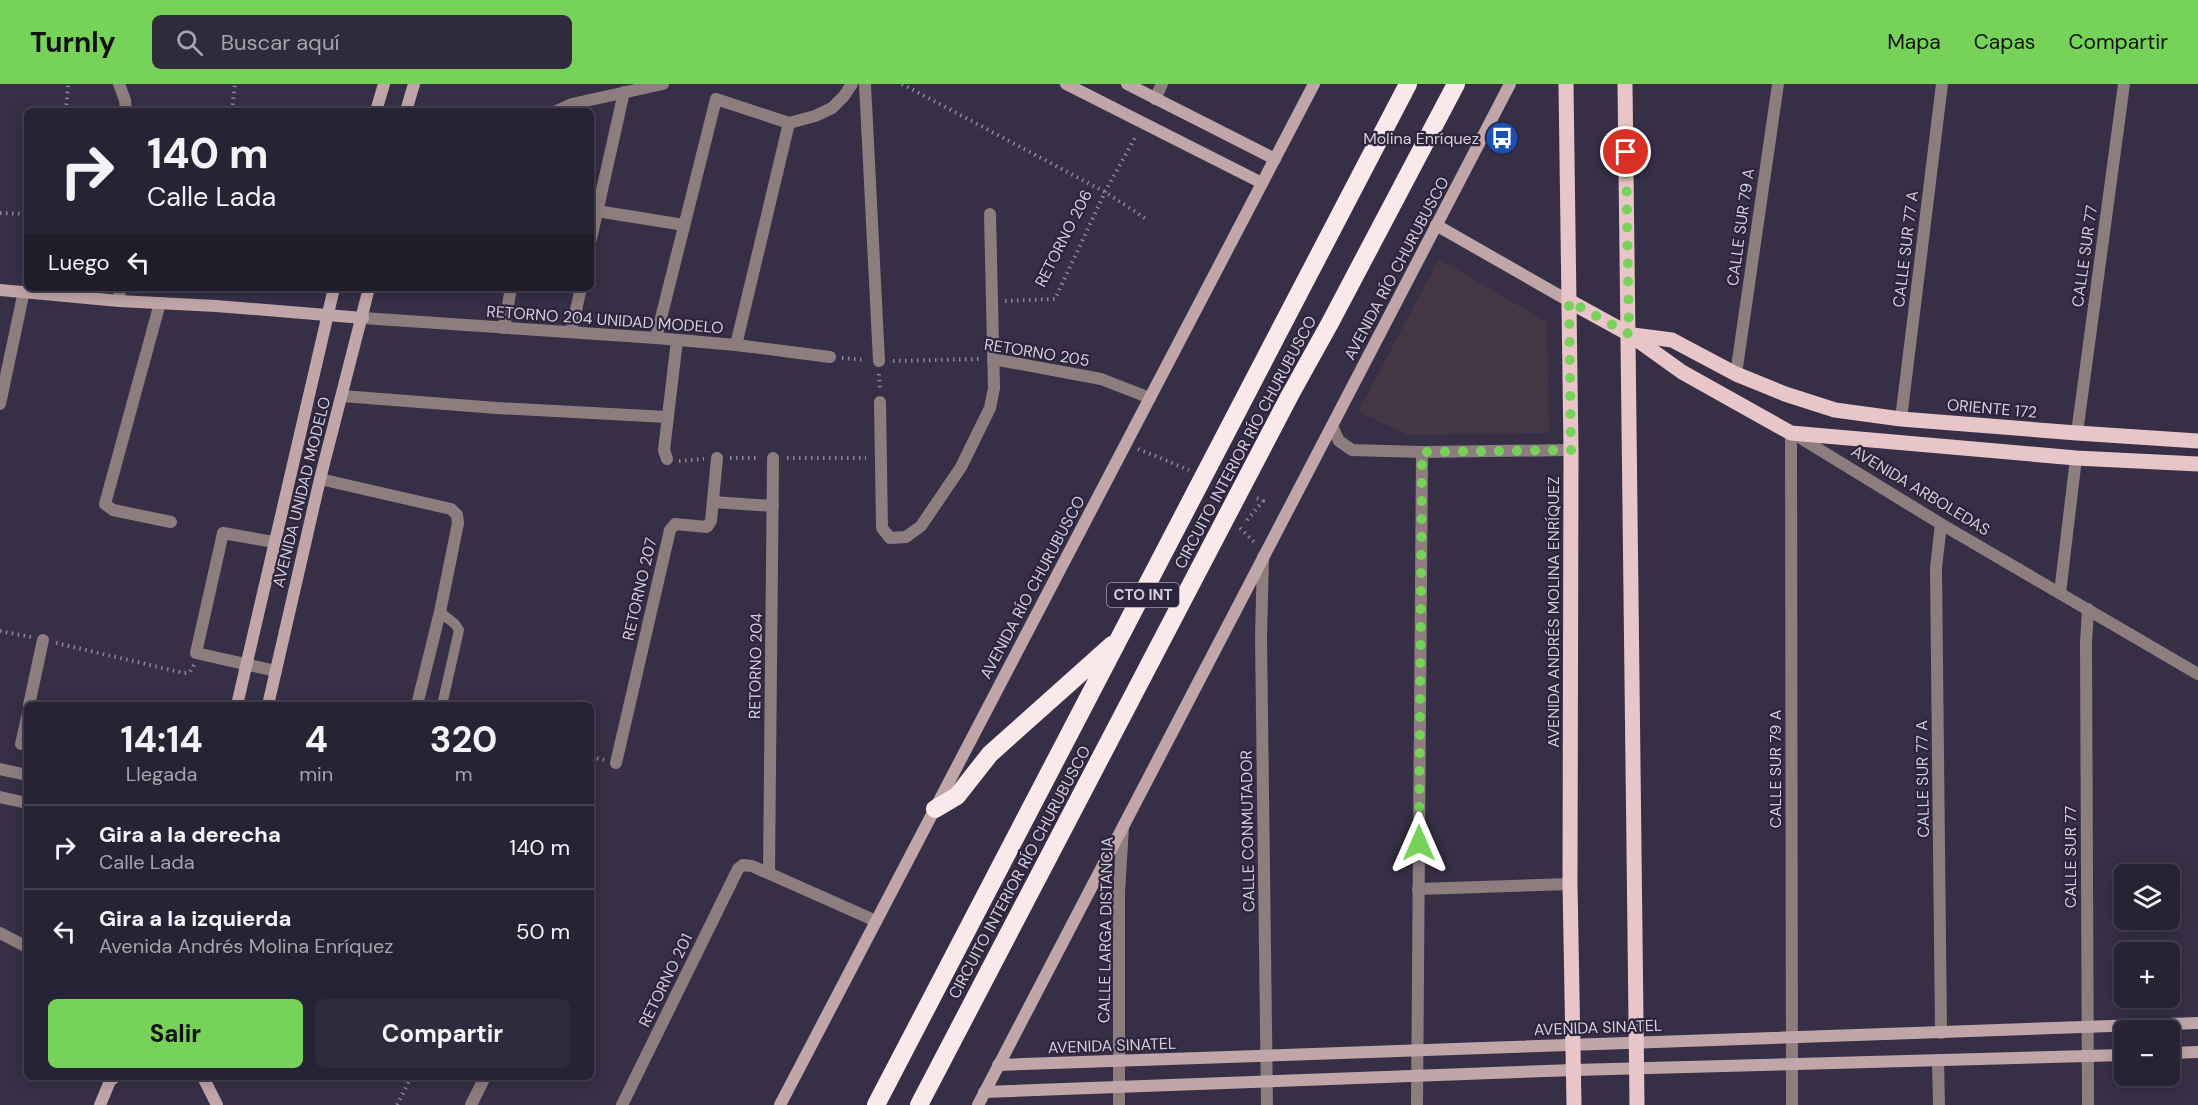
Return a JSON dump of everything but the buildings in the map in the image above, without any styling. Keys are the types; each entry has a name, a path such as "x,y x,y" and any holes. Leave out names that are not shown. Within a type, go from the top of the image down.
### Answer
{"highway":[{"name":"CIRCUITO INTERIOR RÍO CHURUBUSCO","path":"876,1105 1408,84"},
{"name":"CIRCUITO INTERIOR RÍO CHURUBUSCO","path":"919,1105 1290,395 1456,84"},
{"path":"935,809 957,796 990,754 1120,638"}],"main road":[{"name":"AVENIDA ANDRÉS MOLINA ENRÍQUEZ","path":"1566,84 1571,450 1570,884 1574,1105"},
{"path":"1625,84 1637,1105"},
{"name":"AVENIDA ARBOLEDAS","path":"1569,301 1629,334 1682,372 1791,433"},
{"name":"AVENIDA ARBOLEDAS","path":"1629,334 1671,340 1736,374 1785,394"},
{"name":"ORIENTE 172","path":"1785,394 1835,410 1901,419 2198,441"},
{"path":"1791,433 2076,458 2198,464"}],"street":[{"path":"119,84 126,108"},
{"path":"377,108 384,84"},
{"path":"407,108 414,84"},
{"path":"563,108 663,84"},
{"path":"656,338 716,99 789,123 815,116 832,108 852,84"},
{"path":"866,84 879,361"},
{"path":"1066,84 1262,183"},
{"path":"1127,84 1275,159"},
{"path":"1155,99 1162,84"},
{"name":"AVENIDA RÍO CHURUBUSCO","path":"780,1105 1314,84"},
{"name":"AVENIDA RÍO CHURUBUSCO","path":"978,1105 1510,84"},
{"name":"CALLE SUR 79 A","path":"1736,374 1778,84"},
{"name":"CALLE SUR 77 A","path":"1901,419 1942,84"},
{"name":"CALLE SUR 77","path":"2077,433 2124,84"},
{"path":"594,226 624,92"},
{"path":"736,345 789,123"},
{"path":"597,212 684,225"},
{"path":"880,402 882,528 890,538 906,537 921,526 961,467 990,408 994,388 990,214"},
{"name":"AVENIDA ARBOLEDAS","path":"1436,225 1569,301"},
{"name":"RETORNO 204 UNIDAD MODELO","path":"0,290 119,294 160,303 656,338 830,357"},
{"path":"0,404 24,291"},
{"name":"AVENIDA UNIDAD MODELO","path":"238,702 333,291"},
{"name":"AVENIDA UNIDAD MODELO","path":"269,702 320,478 368,291"},
{"path":"504,328 510,291"},
{"path":"571,332 580,291"},
{"path":"160,303 105,504 113,510 171,522"},
{"path":"667,459 664,450 677,340"},
{"name":"RETORNO 205","path":"993,359 1101,379 1150,398"},
{"path":"342,396 497,408 667,417"},
{"path":"1332,426 1339,441 1352,450 1422,452 1571,450"},
{"name":"AVENIDA ARBOLEDAS","path":"1791,433 1941,524 2198,674"},
{"name":"CALLE SUR 79 A","path":"1791,433 1792,1105"},
{"path":"1417,1105 1422,452"},
{"name":"RETORNO 207","path":"616,763 670,530 675,524 707,527 711,521 717,458"},
{"name":"RETORNO 204","path":"769,873 773,458"},
{"path":"2060,593 2076,458"},
{"path":"320,478 451,509 457,515 458,523 440,612 418,702"},
{"path":"713,502 773,506"},
{"name":"CALLE SUR 77 A","path":"1941,524 1936,568 1941,1033"},
{"path":"274,542 223,533 196,653 276,671"},
{"name":"CALLE CONMUTADOR","path":"1263,557 1261,637 1267,1105"},
{"name":"CALLE SUR 77","path":"2088,609 2086,643 2088,1105"},
{"path":"31,702 43,640"},
{"path":"21,744 24,730"},
{"path":"0,769 24,774"},
{"path":"0,797 24,802"},
{"name":"CALLE LARGA DISTANCIA","path":"1119,1105 1119,893 1123,827"},
{"name":"RETORNO 201","path":"622,1105 738,869 743,865 769,873"},
{"path":"769,873 876,921"},
{"path":"1418,889 1570,884"},
{"path":"0,933 24,945"},
{"name":"AVENIDA SINATEL","path":"998,1065 2198,1023"},
{"path":"2180,1053 2198,1052"},
{"path":"984,1092 1574,1070 2114,1055"},
{"path":"1938,1060 1939,1105"},
{"path":"100,1105 111,1080"},
{"path":"205,1080 217,1105"},
{"path":"471,1105 484,1080"}],"lane":[{"path":"440,612 459,630 443,702"}],"path":[{"path":"66,108 68,84"},
{"path":"232,108 235,84"},
{"path":"902,84 1105,192 1148,220"},
{"name":"RETORNO 206","path":"992,301 1055,299 1105,192 1134,140"},
{"path":"0,213 24,214"},
{"path":"830,357 879,361 880,402"},
{"name":"RETORNO 205","path":"879,361 993,359"},
{"path":"1240,529 1263,501"},
{"path":"0,631 184,673 190,672 193,668 196,653"},
{"path":"397,1105 410,1080"}],"shaded area":[{"path":"1439,259 1547,322 1549,433 1408,435 1358,412"}],"place":[{"name":"Molina Enríquez","path":"1502,138"}],"route":[{"path":"1419,843 1422,452 1571,450 1569,301 1629,334 1626,152"}]}
